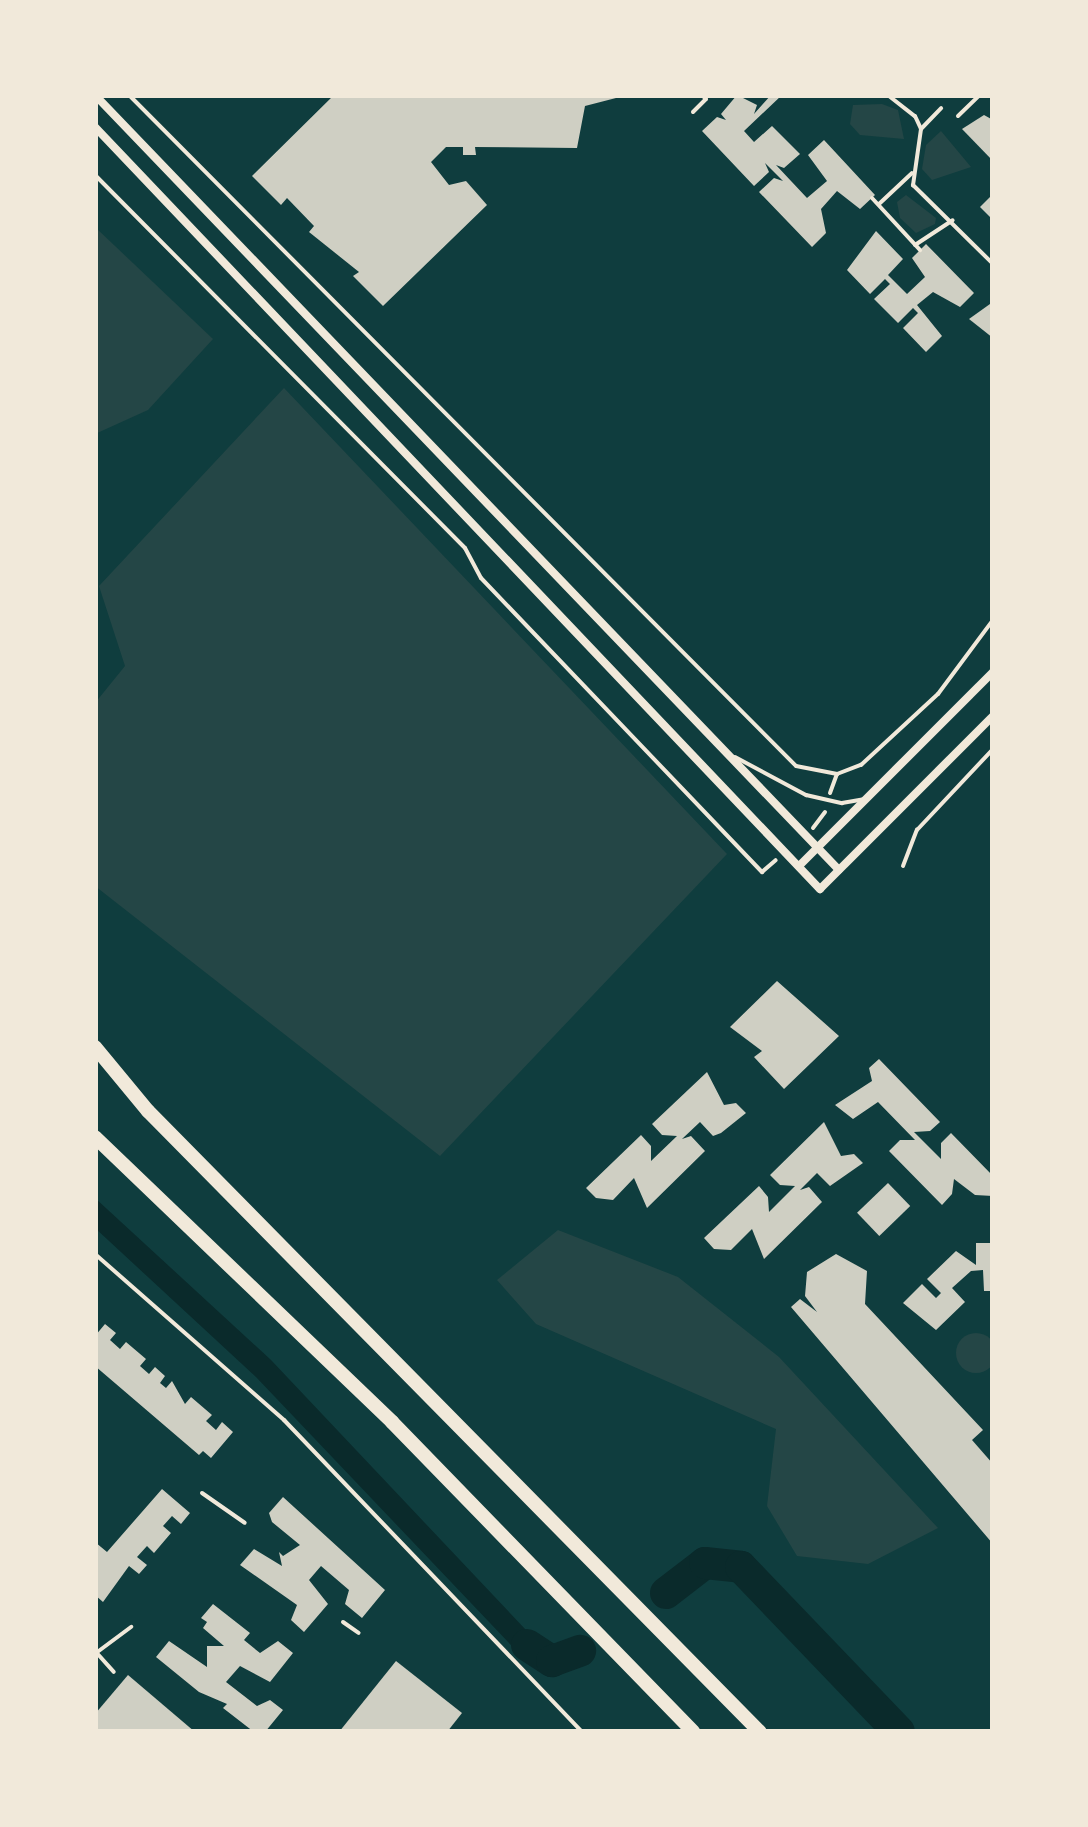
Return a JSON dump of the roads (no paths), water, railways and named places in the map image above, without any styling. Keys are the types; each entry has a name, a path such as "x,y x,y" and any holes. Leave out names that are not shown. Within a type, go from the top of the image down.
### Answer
{"highway":[{"path":"95,1047 148,1112 760,1732"},
{"path":"95,1137 392,1422 690,1732"}],"street":[{"path":"97,101 839,870"},
{"path":"95,127 820,889 993,716"},
{"path":"798,866 821,848 993,672"}],"lane":[{"path":"731,754 806,795 842,803 871,798"},
{"path":"343,1622 359,1633"}],"waterway":[{"path":"666,1593 705,1563 741,1567 899,1732"},
{"path":"527,1645 552,1661 580,1651"}]}
